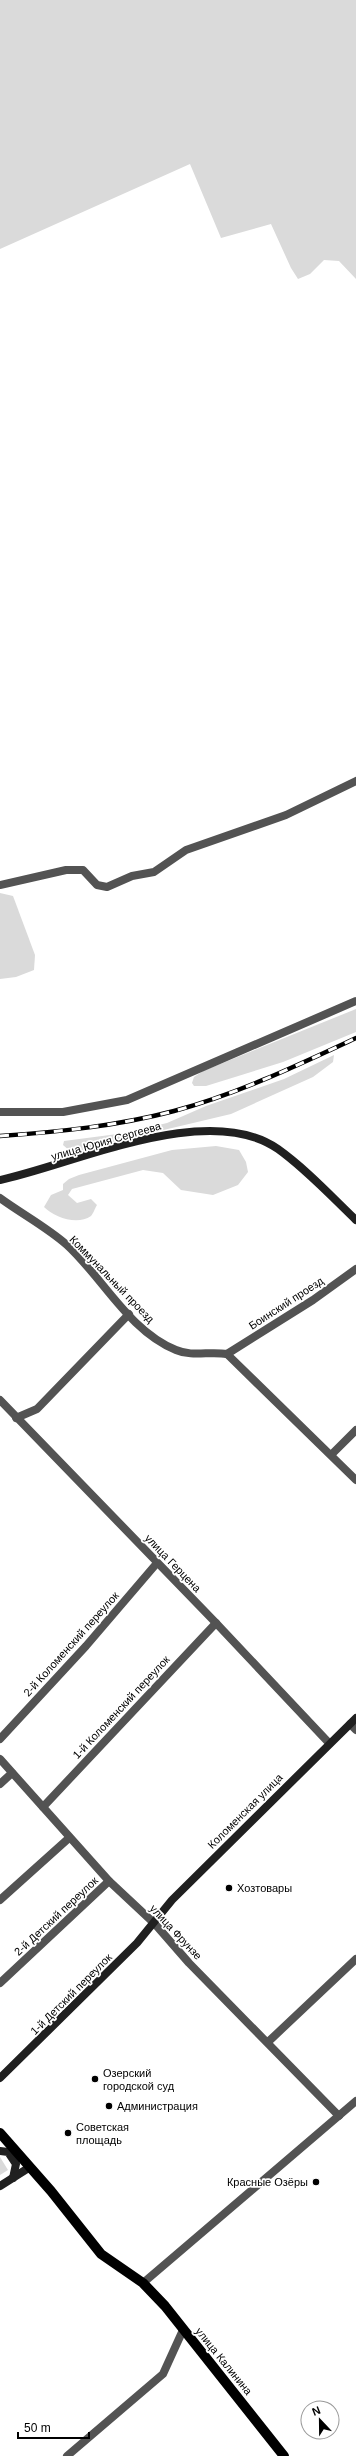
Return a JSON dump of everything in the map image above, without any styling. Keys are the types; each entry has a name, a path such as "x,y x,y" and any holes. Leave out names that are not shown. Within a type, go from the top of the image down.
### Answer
{"main road":[{"path":"0,2133 4,2144 30,2167 101,2254 143,2283"},
{"name":"улица Калинина","path":"143,2283 183,2330 284,2456"}],"street":[{"path":"0,885 66,870 83,870 97,885 106,888 122,880 154,872 186,850 286,815 356,781"},
{"path":"0,1112 63,1112 127,1100 356,1001"},
{"name":"улица Юрия Сергеева","path":"0,1180 40,1171 149,1138 190,1131 223,1131 258,1139 277,1148 356,1220"},
{"name":"Коммунальный проезд","path":"0,1198 67,1245 140,1326 176,1350 191,1354 216,1352 227,1354"},
{"name":"Боинский проезд","path":"227,1354 313,1300 356,1269"},
{"path":"16,1418 37,1409 129,1314"},
{"path":"227,1354 332,1454 356,1480"},
{"name":"улица Герцена","path":"0,1400 216,1623 329,1743"},
{"path":"332,1454 356,1430"},
{"name":"2-й Коломенский переулок","path":"0,1739 86,1646 157,1563"},
{"name":"1-й Коломенский переулок","path":"43,1807 216,1623"},
{"name":"Коломенская улица","path":"155,1924 172,1900 329,1743 354,1724"},
{"name":"улица Фрунзе","path":"0,1759 109,1881 155,1924 189,1963 339,2116"},
{"path":"0,1784 12,1773"},
{"path":"0,1900 70,1838"},
{"name":"2-й Детский переулок","path":"0,1983 109,1881"},
{"name":"1-й Детский переулок","path":"0,2078 81,2000 155,1924"},
{"path":"268,2042 356,1959"},
{"path":"143,2283 356,2101"},
{"path":"0,2151 8,2152 16,2164 13,2178"},
{"path":"0,2186 30,2167"},
{"path":"67,2456 163,2374 183,2330"}],"shaded area":[{"path":"0,0 356,0 356,279 339,261 324,260 310,274 298,279 291,268 271,224 221,238 190,164 0,249"},
{"path":"0,893 13,896 35,955 34,970 16,977 0,979"},
{"path":"356,1009 356,1032 283,1062 206,1086 194,1086 192,1083 194,1077 203,1071"},
{"path":"334,1055 333,1062 313,1077 231,1114 113,1142 76,1153 71,1152 63,1145 64,1141 125,1133 167,1123 206,1106 284,1079"},
{"path":"216,1146 239,1150 246,1162 248,1172 238,1185 213,1195 181,1190 163,1173 143,1170 72,1189 68,1195 77,1203 91,1199 97,1205 91,1216 85,1219 66,1219 48,1211 44,1207 51,1195 63,1190 63,1184 69,1179 79,1175 172,1150"},
{"path":"0,2157 8,2170 0,2175"}],"railway":[{"path":"0,1136 87,1128 131,1121 174,1111 243,1088 289,1069 356,1038"}],"place":[{"name":"Хозтовары","path":"229,1888"},
{"name":"Озерский городской суд","path":"95,2079"},
{"name":"Администрация","path":"109,2106"},
{"name":"Советская площадь","path":"68,2133"},
{"name":"Красные Озёры","path":"316,2182"}]}
